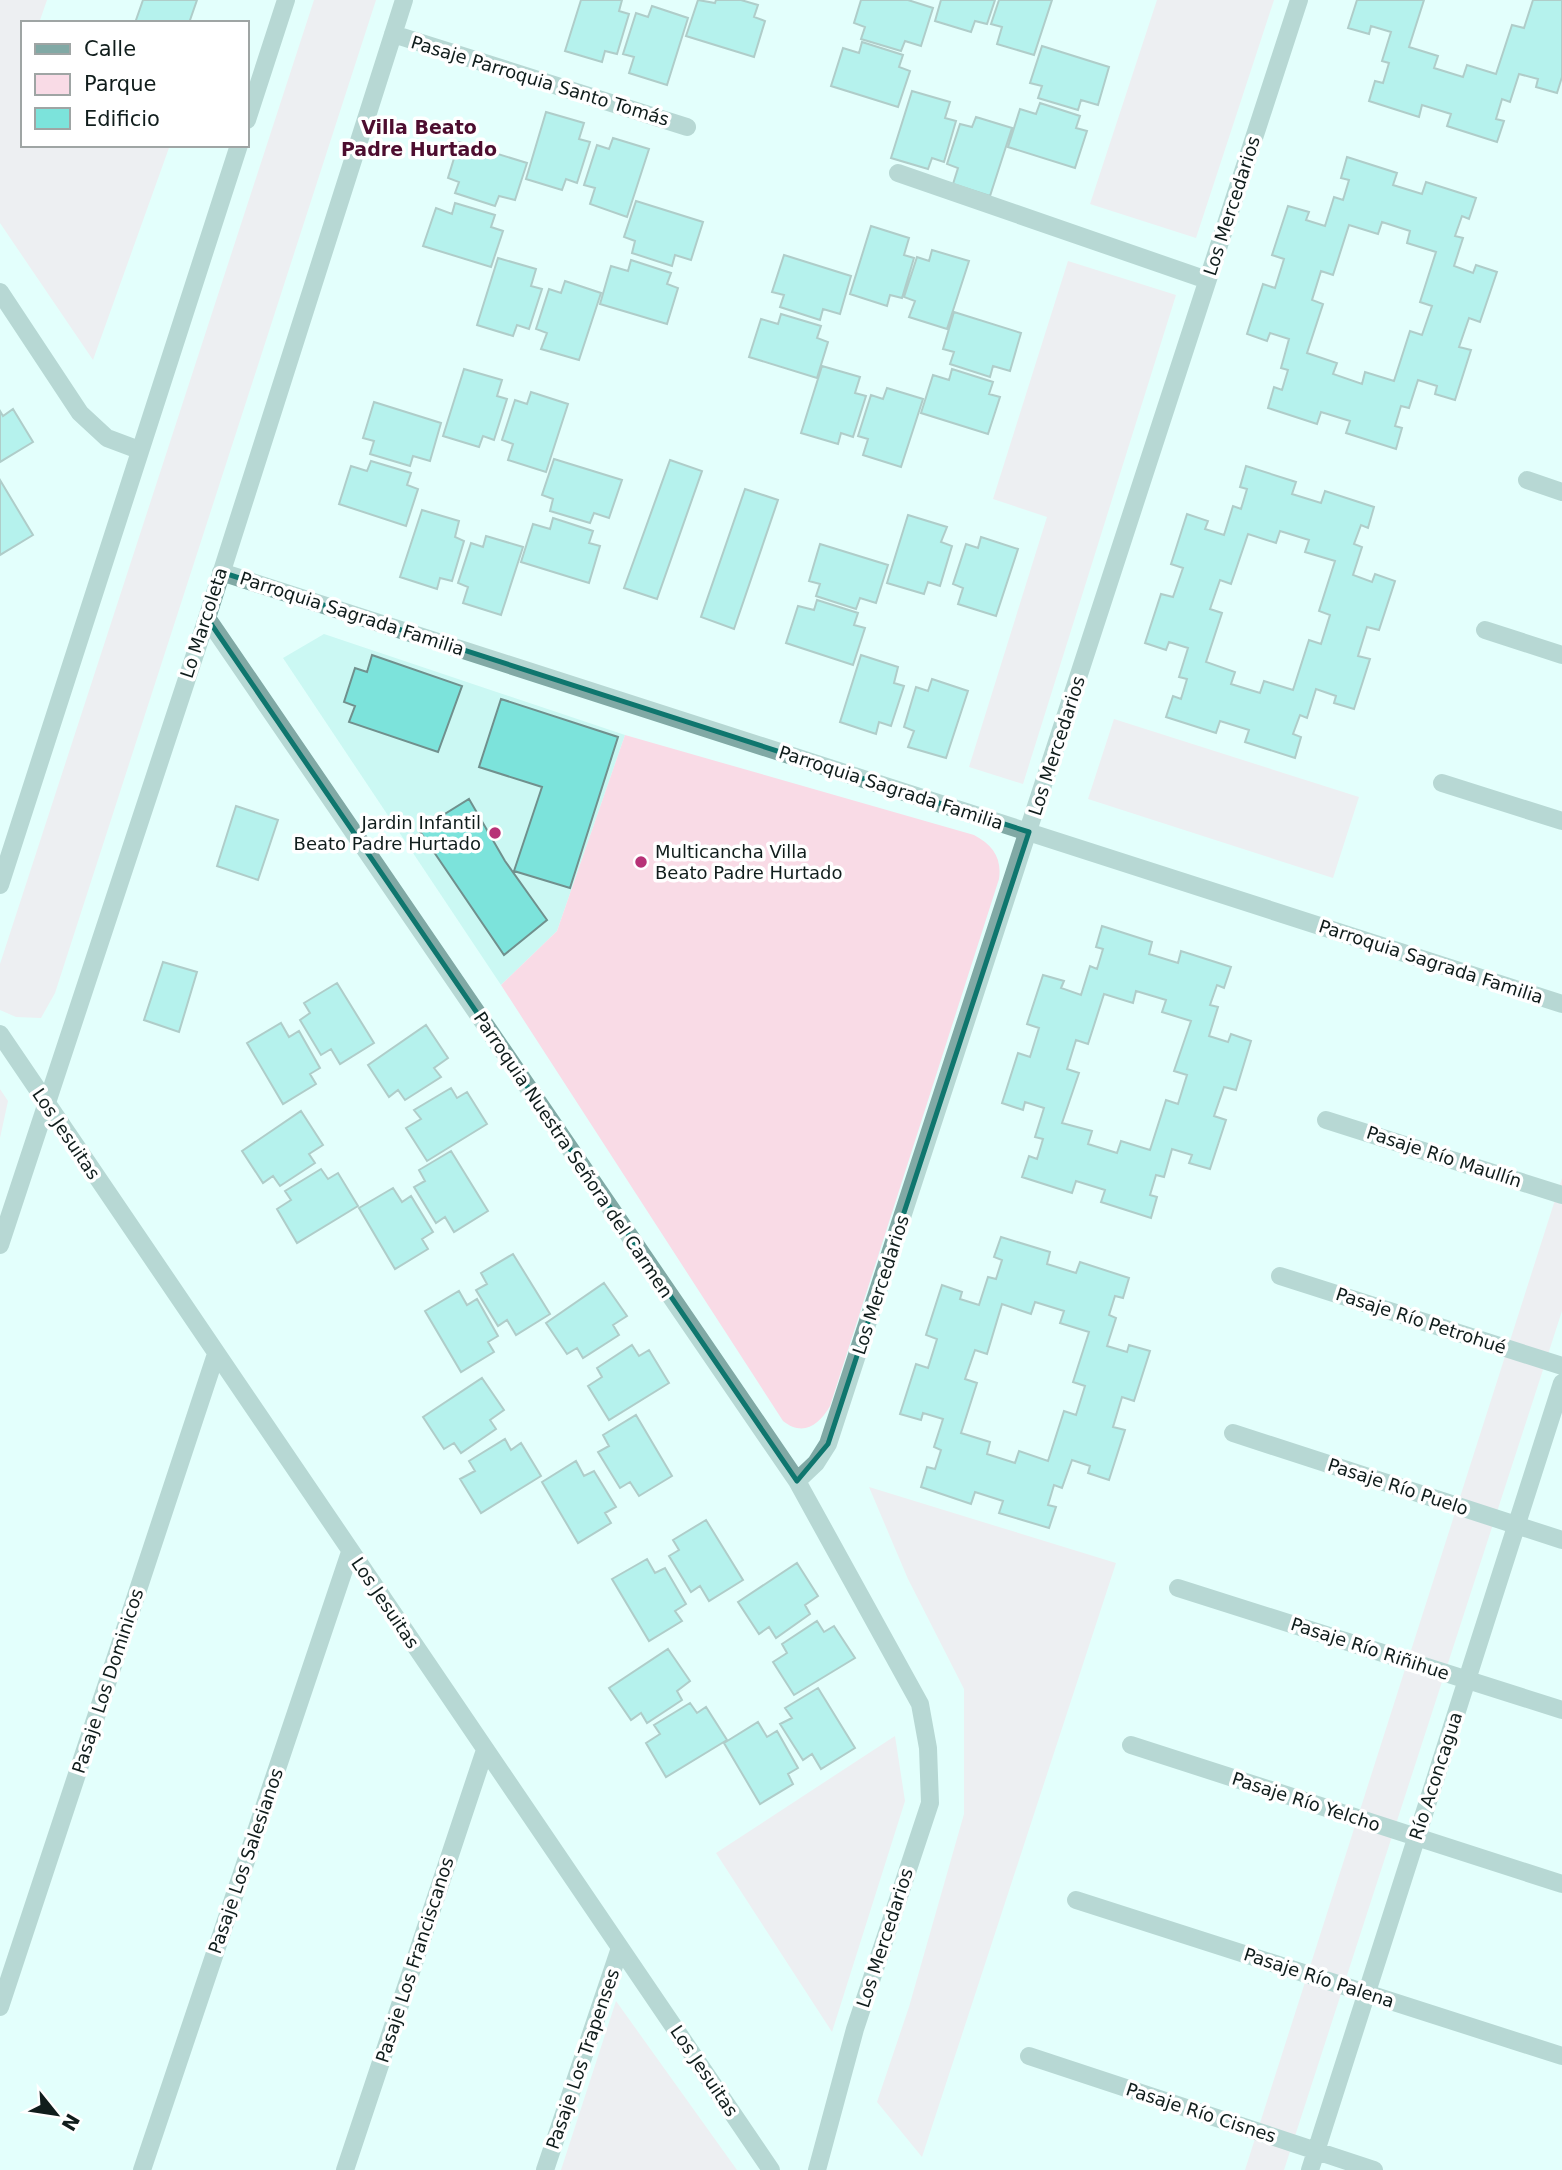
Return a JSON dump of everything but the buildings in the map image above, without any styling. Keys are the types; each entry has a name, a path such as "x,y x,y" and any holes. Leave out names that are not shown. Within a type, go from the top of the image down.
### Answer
{"street":[{"path":"248,117 286,0"},
{"name":"Lo Marcoleta","path":"0,1245 221,572 404,0"},
{"name":"Los Mercedarios","path":"797,1481 816,1463 828,1444 1299,0"},
{"name":"Pasaje Parroquia Santo Tomás","path":"393,34 687,127"},
{"path":"0,885 238,147"},
{"path":"898,173 1207,280"},
{"path":"0,292 80,413 107,438 139,450"},
{"path":"1527,480 1562,492"},
{"name":"Parroquia Sagrada Familia","path":"221,572 1562,1004"},
{"name":"Parroquia Nuestra Señora del Carmen","path":"206,618 797,1481 920,1704"},
{"path":"1485,630 1562,655"},
{"path":"1442,783 1562,821"},
{"name":"Los Jesuitas","path":"0,1034 771,2170"},
{"name":"Pasaje Río Maullín","path":"1326,1120 1562,1195"},
{"name":"Pasaje Río Petrohué","path":"1280,1276 1562,1366"},
{"name":"Pasaje Los Dominicos","path":"0,2007 216,1354"},
{"name":"Río Aconcagua","path":"1310,2170 1562,1383"},
{"name":"Pasaje Río Puelo","path":"1233,1433 1562,1540"},
{"name":"Pasaje Los Salesianos","path":"142,2170 350,1552"},
{"name":"Pasaje Río Riñihue","path":"1178,1588 1562,1710"},
{"name":"Los Mercedarios","path":"817,2170 855,2029 930,1803 928,1748 920,1704"},
{"name":"Pasaje Río Yelcho","path":"1130,1745 1562,1884"},
{"name":"Pasaje Los Franciscanos","path":"345,2170 485,1750"},
{"name":"Pasaje Río Palena","path":"1076,1900 1562,2056"},
{"name":"Pasaje Los Trapenses","path":"545,2170 620,1948"},
{"name":"Pasaje Río Cisnes","path":"1029,2056 1374,2170"}],"highlighted area":[{"path":"221,572 1029,832 828,1444 797,1481 207,618"}],"shaded area":[{"name":"Jardin Infantil Beato Padre Hurtado","path":"324,634 625,735 557,931 501,985 283,658"}],"green space":[{"path":"0,0 47,0 40,21 21,21 21,147 169,147 93,360 0,223"},
{"path":"314,0 376,0 55,993 41,1018 16,1017 0,1010 0,964"},
{"path":"1157,0 1274,0 1196,238 1090,204"},
{"path":"1068,261 1176,295 1023,784 969,767 1047,517 993,499"},
{"path":"1114,719 1359,797 1333,878 1088,799"},
{"path":"625,735 974,835 991,848 999,865 999,879 830,1406 821,1419 810,1427 797,1428 783,1421 501,985 557,931"},
{"path":"0,1089 8,1101 0,1138"},
{"path":"1562,1178 1562,1311 1284,2170 1245,2170"},
{"path":"869,1487 1116,1563 922,2157 877,2102 909,2007 964,1814 964,1689 908,1579"},
{"path":"895,1736 905,1801 832,2032 716,1853"},
{"path":"616,2001 737,2170 561,2170"}],"place":[{"name":"Jardin Infantil Beato Padre Hurtado","path":"495,833"},
{"name":"Multicancha Villa Beato Padre Hurtado","path":"641,862"}],"district":[{"name":"Villa Beato Padre Hurtado","path":"419,138"}]}
